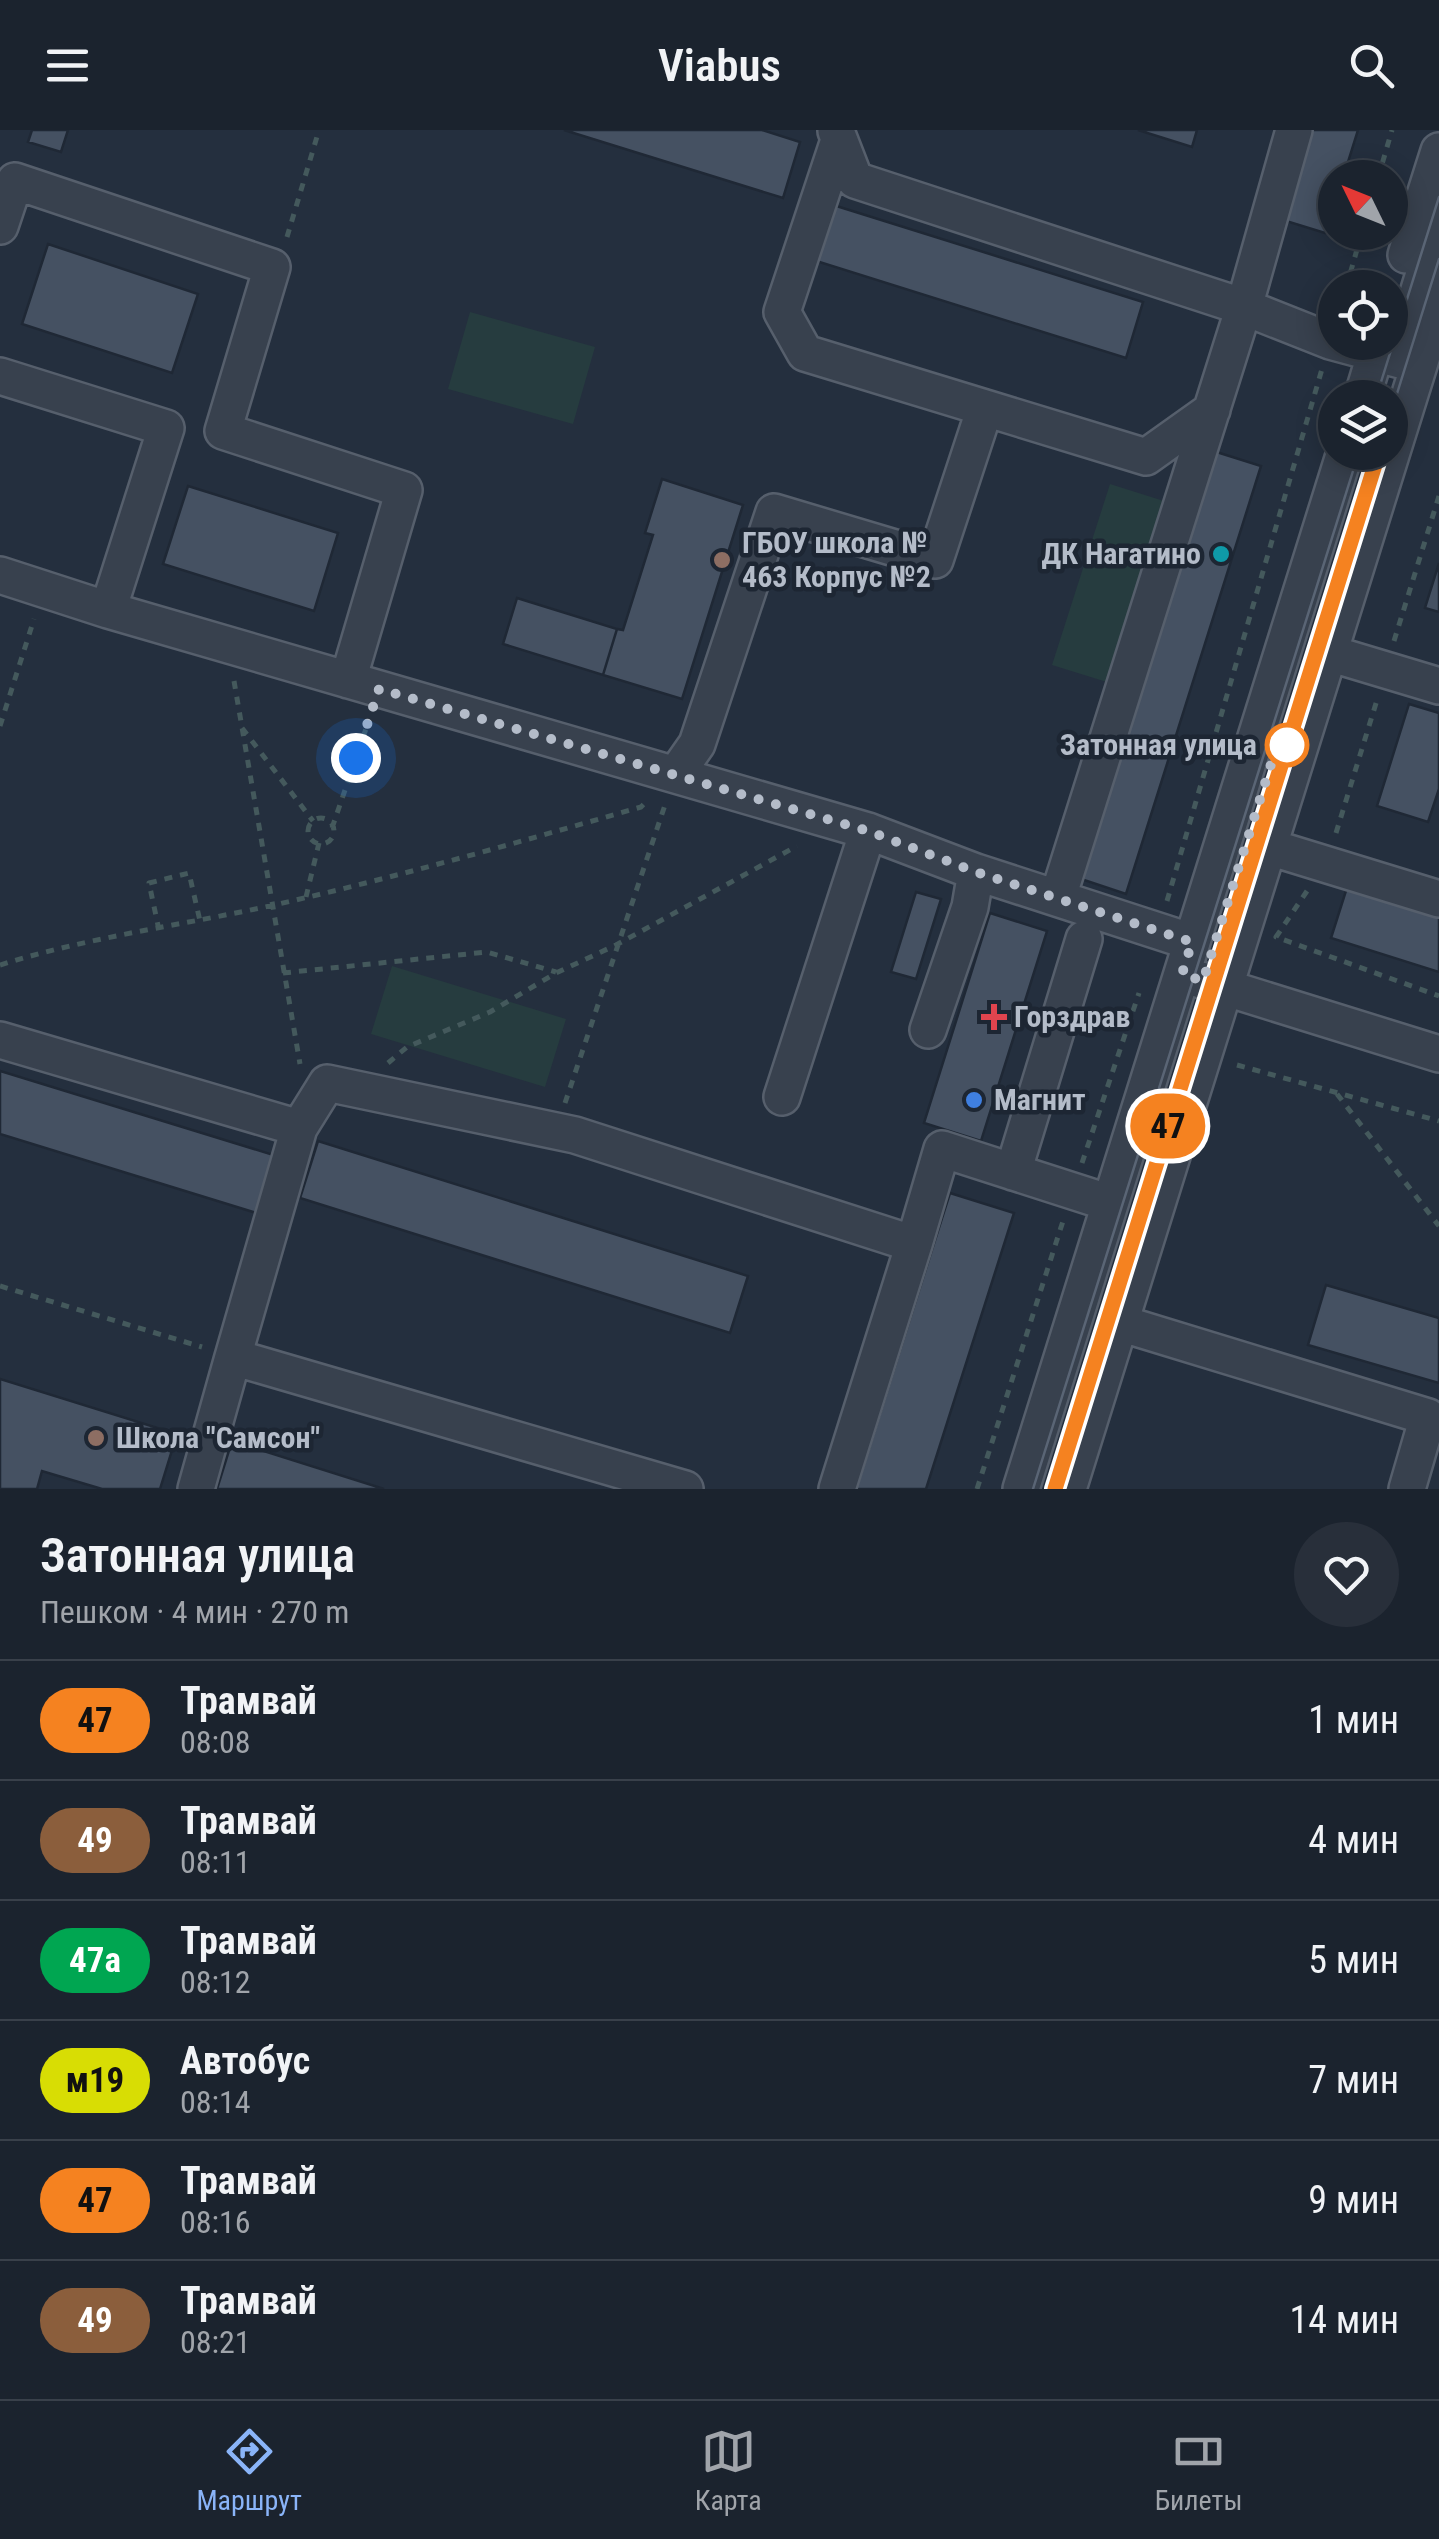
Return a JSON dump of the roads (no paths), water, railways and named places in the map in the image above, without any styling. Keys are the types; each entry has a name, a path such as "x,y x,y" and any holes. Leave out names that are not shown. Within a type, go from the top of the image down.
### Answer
{"street":[{"path":"1058,897 1244,307 1294,130"},
{"path":"838,135 855,180 1244,307 1318,336"},
{"path":"838,135 782,312 805,354 1146,457 1212,410"},
{"path":"1402,270 1439,151"},
{"path":"1,218 14,180 272,266 223,432 404,490 363,684"},
{"path":"1408,313 1439,225"},
{"path":"1408,337 1439,301"},
{"path":"1068,1489 1120,1323 1200,971 1269,846 1329,653 1392,360"},
{"path":"0,376 166,428 108,610"},
{"path":"676,774 697,744 774,512 935,560 985,408"},
{"path":"1044,1489 1200,971 1340,470"},
{"path":"1020,1489 1110,1203 1200,971 1362,470"},
{"path":"0,574 108,610 853,827 1058,897 1200,971 1439,1054"},
{"path":"1329,653 1439,686"},
{"path":"782,1097 853,827"},
{"path":"1269,846 1439,899"},
{"path":"928,1030 970,907 976,872"},
{"path":"1013,1172 1084,938"},
{"path":"0,1040 298,1128"},
{"path":"196,1489 298,1128 344,1085 556,1130 914,1244"},
{"path":"837,1489 942,1149 1110,1203"},
{"path":"1120,1323 1428,1417 1407,1489"},
{"path":"233,1358 685,1489"}],"tram line":[{"path":"1382,380 1439,197"},
{"path":"1401,380 1439,259"},
{"path":"1033,1489 1353,470"},
{"path":"1055,1489 1373,470"},
{"name":"47","path":"1055,1489 1373,470"}],"place":[{"name":"ДК Нагатино","path":"1221,554"},
{"name":"ГБОУ школа № 463 Корпус №2","path":"722,560"},
{"name":"Затонная улица","path":"1287,745"},
{"name":"Горздрав","path":"994,1017"},
{"name":"Магнит","path":"974,1100"},
{"name":"Школа \"Самсон\"","path":"96,1438"}]}
